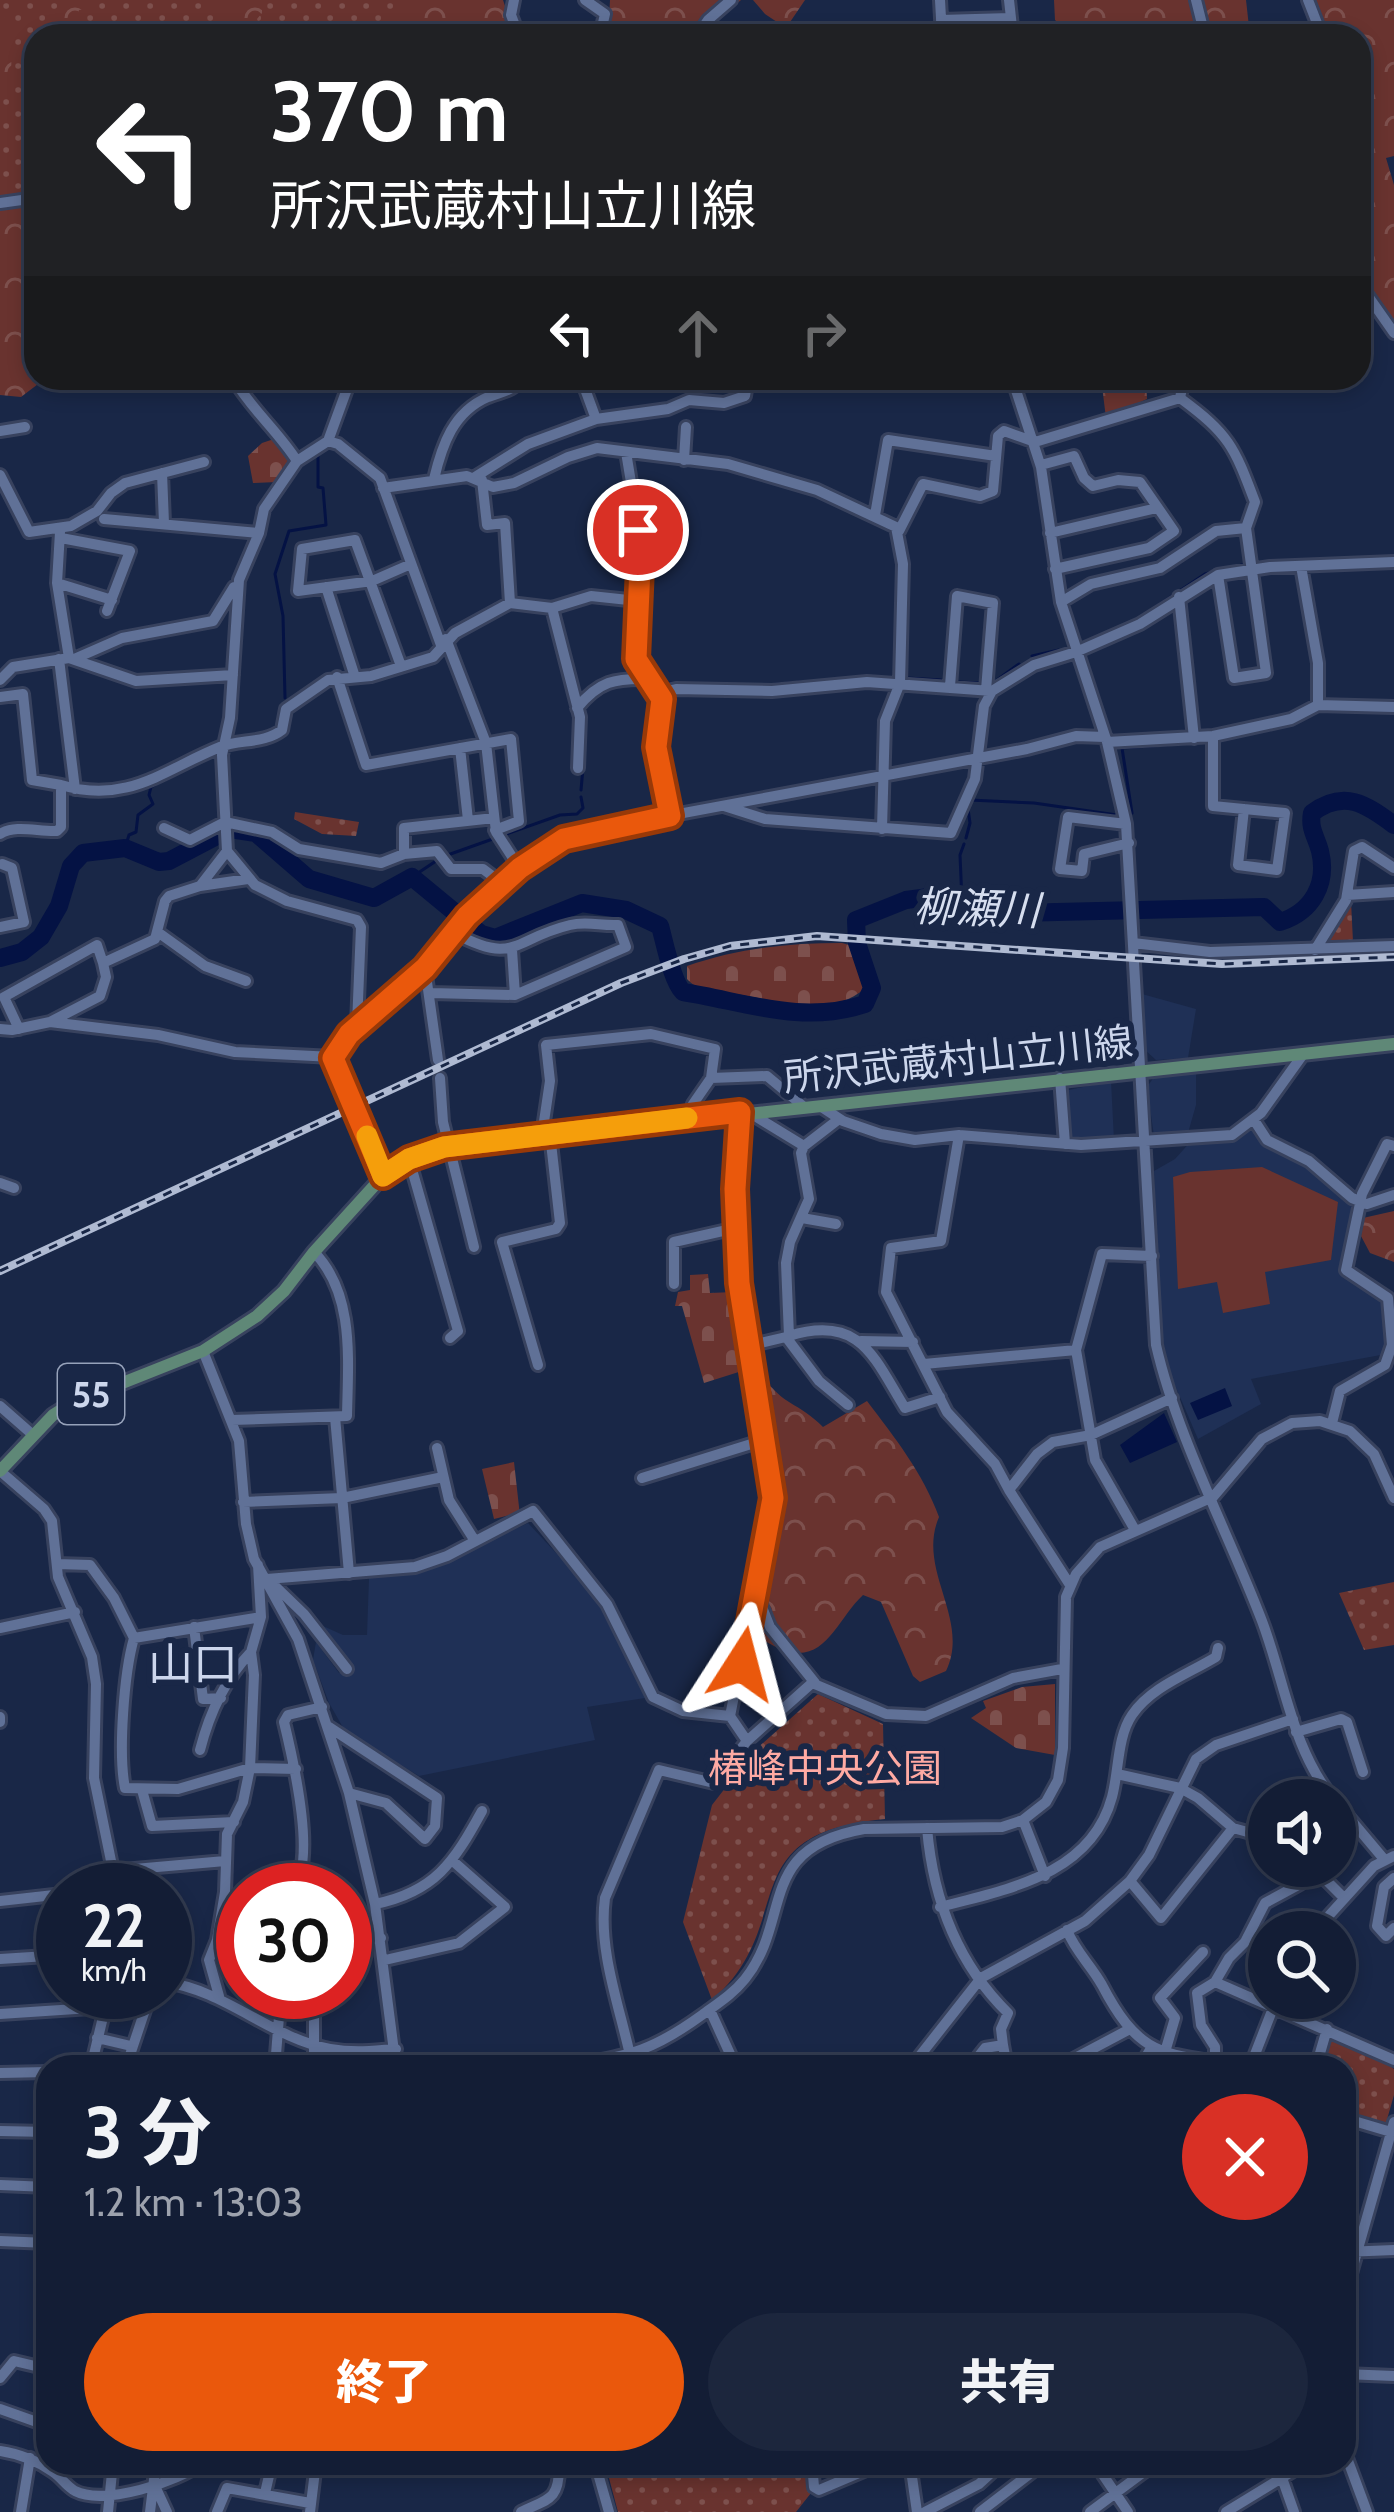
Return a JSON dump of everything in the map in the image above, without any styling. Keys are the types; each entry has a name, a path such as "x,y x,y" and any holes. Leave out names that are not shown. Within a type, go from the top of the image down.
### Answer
{"main road":[{"name":"所沢武蔵村山立川線","path":"0,1471 53,1415 87,1395 203,1351 269,1308 383,1176 409,1159 450,1146 1394,1044"}],"street":[{"path":"585,0 605,14 603,24"},
{"path":"708,24 731,0"},
{"path":"940,0 941,24"},
{"path":"1009,0 1011,24"},
{"path":"941,20 1010,18"},
{"path":"1371,301 1394,333"},
{"path":"241,390 278,430 297,461"},
{"path":"328,442 342,390"},
{"path":"434,479 450,428 470,408 509,390"},
{"path":"585,390 596,419"},
{"path":"478,478 528,444 596,419 668,410 689,400 724,403 746,396 747,390"},
{"path":"1016,390 1041,465 1061,602 1106,739 1129,843 1154,1330 1172,1398 1264,1627 1307,1759 1321,1779"},
{"path":"1180,398 1182,390"},
{"path":"882,829 885,721 901,683 899,531 923,484 980,496 993,491 998,436 1004,431 1035,442 1180,398"},
{"path":"1180,398 1230,440 1255,502 1246,528 1266,673 1234,678 1218,575"},
{"path":"684,460 686,427"},
{"path":"0,431 25,428"},
{"path":"875,515 888,440 996,456"},
{"path":"0,680 14,667 67,659 122,638 213,620 239,580 264,509 297,461 328,442 338,444 374,471 383,488 486,743 497,830 520,868"},
{"path":"383,488 434,479 478,478 493,487 514,483 597,448 728,464 818,490 899,531"},
{"path":"626,452 641,544 636,659 659,693 656,747 670,816"},
{"path":"1041,465 1074,456 1088,484 1140,482 1174,531 1149,548 1055,569"},
{"path":"100,515 111,493 125,483 204,462"},
{"path":"162,472 164,524"},
{"path":"0,476 29,532 60,533 130,551 109,606 57,583"},
{"path":"478,478 487,525 505,524 510,603"},
{"path":"1050,533 1157,508"},
{"path":"60,533 100,515 259,533"},
{"path":"100,515 114,546"},
{"path":"1061,602 1090,584 1160,568 1216,531 1246,528"},
{"path":"60,533 57,583 75,789"},
{"path":"401,666 372,581 356,540 302,549 298,591 372,581 411,564"},
{"path":"659,693 867,682 989,690 1034,665 1139,624 1218,575 1394,562"},
{"path":"1301,566 1318,664 1318,705"},
{"path":"239,580 224,745 226,835 248,879 287,901 357,920 361,927 357,1025"},
{"path":"326,587 355,676"},
{"path":"0,697 23,694 32,780 75,789 150,784 224,745 274,736 282,730 286,709 337,677 433,657 444,642 510,603 552,608 591,596 638,601"},
{"path":"724,806 765,819 951,833 974,778 989,690 993,603 957,596 950,686"},
{"path":"1179,597 1194,738"},
{"path":"552,608 578,708 578,768"},
{"path":"67,659 136,681 233,675"},
{"path":"337,677 366,764 511,739 519,821 497,830 468,820 404,828 404,854"},
{"path":"578,708 593,688 613,678 648,679"},
{"path":"333,1058 357,1025 425,968 460,925 503,884 564,839 1076,736 1194,738 1291,719 1318,705 1394,706"},
{"path":"1213,736 1213,806 1244,809 1285,813 1277,870 1238,865 1244,809"},
{"path":"460,748 468,820"},
{"path":"0,833 12,828 57,831 61,827 61,785"},
{"path":"1126,824 1068,817 1060,869 1082,871 1084,854 1129,843"},
{"path":"164,828 190,840 272,832 298,849 381,863 404,854 442,856 451,868 483,869 503,884"},
{"path":"200,886 226,835"},
{"path":"1315,950 1347,896 1354,851 1362,847 1394,868"},
{"path":"0,848 1,864 13,868 24,922 0,927"},
{"path":"103,963 154,939 169,896 248,879"},
{"path":"1347,896 1394,892"},
{"path":"431,993 515,995 626,947 618,925 592,922 543,933 512,950 481,947 460,925"},
{"path":"159,933 205,967 246,980"},
{"path":"1133,943 1210,952 1394,946"},
{"path":"0,1029 19,1029 50,1022 100,996 106,977 98,945 4,997 19,1029"},
{"path":"512,950 515,995"},
{"path":"425,968 438,1060"},
{"path":"50,1022 158,1035 235,1052 333,1058"},
{"path":"538,1365 502,1242 556,1229 560,1223 546,1135 550,1081 546,1045 651,1034 715,1049 711,1078 693,1104 690,1118"},
{"path":"711,1078 767,1076 810,1105 897,1138 958,1135 1065,1144 1232,1135 1254,1120 1304,1053"},
{"path":"333,1058 383,1176"},
{"path":"440,1078 450,1146 474,1246"},
{"path":"1060,1078 1065,1144"},
{"path":"747,1741 730,1716 772,1514 772,1480 748,1346 736,1228 744,1112 804,1146"},
{"path":"839,1118 801,1153 810,1185 786,1264 788,1336 819,1381 848,1405"},
{"path":"1254,1120 1267,1139 1309,1162 1361,1203"},
{"path":"958,1135 941,1240 891,1248 886,1292 947,1412 994,1464 1070,1585"},
{"path":"1332,1423 1340,1391 1375,1373 1392,1356 1391,1300 1346,1270 1362,1193 1387,1144 1394,1146"},
{"path":"409,1159 458,1331 450,1338"},
{"path":"0,1183 14,1188"},
{"path":"1361,1203 1394,1195"},
{"path":"802,1218 836,1224"},
{"path":"674,1284 674,1241 736,1228"},
{"path":"232,1420 347,1416 344,1304 330,1271 314,1252"},
{"path":"1135,1530 1101,1475 1076,1350 1102,1255 1152,1256"},
{"path":"748,1346 815,1328 861,1341 913,1342"},
{"path":"861,1341 885,1368 905,1408 940,1397"},
{"path":"924,1364 1076,1350"},
{"path":"200,1750 228,1681 251,1652 261,1616 257,1565 243,1502 239,1441 203,1351"},
{"path":"1009,1490 1045,1447 1064,1438 1091,1435 1172,1398"},
{"path":"0,1406 33,1435"},
{"path":"335,1417 349,1574"},
{"path":"815,1683 747,1741 714,1783 659,1771 605,1898 603,1914 606,1949 630,2055 657,2046 733,1993 753,1968 776,1895 803,1856 844,1832 1002,1827 1023,1820 1046,1802 1058,1780 1063,1748 1064,1609 1070,1585 1100,1547 1213,1498 1271,1432 1303,1421 1332,1423 1350,1431 1374,1454 1394,1498"},
{"path":"642,1478 764,1440"},
{"path":"437,1448 449,1500 475,1541"},
{"path":"0,1471 52,1521 64,1595 75,1612 95,1671 94,1778 111,1863"},
{"path":"243,1502 342,1498 443,1477"},
{"path":"267,1579 416,1567 533,1511 607,1604 653,1697 683,1711 730,1716"},
{"path":"57,1564 90,1565 134,1638 120,1756 125,1788 194,1786 250,1768 296,1769"},
{"path":"257,1565 295,1634 349,1793 375,1904 396,2055"},
{"path":"267,1579 314,1626 347,1669"},
{"path":"754,1586 770,1627 815,1683 886,1714 926,1716 1013,1678 1062,1669"},
{"path":"0,1628 75,1612"},
{"path":"134,1638 261,1616"},
{"path":"295,1634 314,1626"},
{"path":"194,1627 203,1699 221,1698"},
{"path":"940,1907 1045,1876 1077,1853 1100,1826 1133,1712 1162,1687 1216,1657 1218,1648"},
{"path":"192,1864 225,1861 227,1834 250,1768 251,1652"},
{"path":"301,1863 296,1769 284,1722 288,1715 322,1707"},
{"path":"920,2055 981,1978 1104,1907 1130,1881 1149,1855 1189,1769 1204,1752 1294,1725 1341,1719 1347,1722 1363,1772"},
{"path":"328,1727 436,1798 435,1826 425,1839 386,1803 349,1793"},
{"path":"1117,1774 1180,1788 1233,1828 1248,1832"},
{"path":"142,1790 152,1826 234,1822"},
{"path":"375,1904 410,1897 454,1862 482,1811"},
{"path":"1023,1820 1045,1876"},
{"path":"1331,1911 1389,1857 1356,1826"},
{"path":"927,1828 931,1876 940,1907 955,1940 1007,2013 1001,2029 1005,2055"},
{"path":"1130,1881 1161,1918 1233,1828"},
{"path":"385,1960 459,1943 505,1907 454,1862"},
{"path":"1394,1878 1384,1887 1377,1926 1386,1936 1394,1928"},
{"path":"1215,2055 1201,2025 1196,1993 1215,1982 1228,1958 1245,1942 1260,1908 1292,1887"},
{"path":"1333,1887 1342,1897"},
{"path":"0,1901 36,1897"},
{"path":"1067,1930 1128,2030 1151,2048 1178,2055"},
{"path":"372,1938 381,1938"},
{"path":"216,1944 209,1960 216,1985"},
{"path":"1165,2052 1174,2018 1160,1998 1203,1952"},
{"path":"0,1959 36,1957"},
{"path":"1215,1982 1248,1994"},
{"path":"710,2010 731,2055"},
{"path":"0,2014 36,2012"},
{"path":"94,2055 103,2019"},
{"path":"129,2055 141,2019"},
{"path":"260,2019 316,2044 350,2052 396,2049"},
{"path":"277,2055 280,2019"},
{"path":"315,2019 315,2055"},
{"path":"1252,2055 1267,2019"},
{"path":"1307,2019 1392,2053"},
{"path":"1319,2055 1327,2029"},
{"path":"1082,2055 1128,2030"},
{"path":"98,2038 131,2046"},
{"path":"979,2055 985,2048 1003,2044"},
{"path":"1147,2055 1151,2048"},
{"path":"0,2073 36,2072"},
{"path":"1356,2120 1393,2127 1356,2236"},
{"path":"0,2131 36,2132"},
{"path":"1380,2173 1394,2182"},
{"path":"0,2185 36,2186"},
{"path":"0,2241 36,2242"},
{"path":"1356,2252 1394,2250"},
{"path":"0,2378 14,2361 36,2366"},
{"path":"1356,2374 1394,2376"},
{"path":"0,2409 36,2422"},
{"path":"0,2451 36,2460"},
{"path":"21,2512 30,2458"},
{"path":"64,2475 79,2493 111,2496 181,2475"},
{"path":"108,2512 112,2475"},
{"path":"150,2512 155,2475"},
{"path":"265,2493 269,2475"},
{"path":"217,2512 227,2488 265,2493 310,2508 314,2475"},
{"path":"521,2512 554,2495 558,2475"},
{"path":"598,2475 609,2512"},
{"path":"813,2475 819,2490 855,2475"},
{"path":"913,2475 921,2512 988,2475"},
{"path":"980,2512 1028,2475"},
{"path":"1104,2475 1128,2512"},
{"path":"1090,2512 1140,2475"},
{"path":"1226,2512 1287,2475"},
{"path":"1353,2475 1367,2512"},
{"path":"1282,2478 1294,2512"},
{"path":"154,2483 167,2512"}],"shaded area":[{"path":"1142,994 1196,1009 1188,1058 1156,1060 1144,1049"},
{"path":"1196,1071 1196,1105 1188,1133 1154,1136 1147,1087 1154,1077"},
{"path":"1111,1081 1114,1140 1071,1141 1064,1091"},
{"path":"1254,1126 1330,1182 1356,1208 1342,1271 1382,1300 1388,1346 1386,1354 1251,1379 1261,1404 1198,1439 1171,1376 1161,1332 1154,1171 1175,1159 1193,1139 1233,1140"},
{"path":"1225,1388 1232,1406 1198,1420 1190,1403"},
{"path":"1164,1413 1177,1442 1130,1463 1120,1445"},
{"path":"528,1523 601,1601 645,1698 587,1707 595,1740 419,1776 345,1731 313,1660 316,1642 339,1673 352,1665 323,1626 343,1635 367,1635 369,1578 437,1566"}],"green space":[{"path":"0,0 500,0 500,24 24,24 24,200 0,203"},
{"path":"69,0 100,0 95,9 79,10 77,17 80,22 98,24 58,24 59,14 69,9"},
{"path":"207,0 262,0 259,24 219,24 217,9"},
{"path":"396,0 503,0 507,12 504,24 394,24"},
{"path":"610,0 741,0 714,24 609,22"},
{"path":"753,0 805,0 789,24 765,14"},
{"path":"1054,0 1246,0 1249,24 1060,24"},
{"path":"1315,0 1394,0 1394,156 1386,158 1394,185 1394,337 1371,312 1371,24 1326,24"},
{"path":"0,14 12,25 11,82 6,99 0,99"},
{"path":"24,202 24,390 30,390 21,397 0,395 0,207"},
{"path":"1102,390 1147,390 1147,399 1106,418"},
{"path":"277,438 292,462 277,482 253,483 248,456 262,443"},
{"path":"295,812 359,822 356,836 322,834 294,819"},
{"path":"1351,901 1353,942 1328,942 1327,940"},
{"path":"842,943 853,946 865,988 837,1003 805,1005 712,992 687,979 687,966 725,955"},
{"path":"1262,1167 1338,1202 1331,1260 1265,1272 1270,1304 1223,1313 1217,1282 1178,1289 1173,1177"},
{"path":"1394,1211 1394,1262 1370,1253 1361,1236 1363,1218"},
{"path":"708,1274 710,1293 734,1292 745,1370 704,1383 682,1306 675,1306 678,1292 690,1290 690,1275"},
{"path":"754,1377 823,1427 867,1401 908,1456 939,1517 934,1556 952,1632 946,1671 920,1682 913,1676 881,1602 863,1595 827,1639 806,1652 776,1647 750,1628 781,1492"},
{"path":"514,1462 520,1516 494,1519 482,1469"},
{"path":"1394,1582 1394,1645 1364,1650 1339,1593"},
{"path":"1055,1684 1055,1755 1016,1748 971,1718 986,1708 983,1701 1022,1687"},
{"name":"椿峰中央公園","path":"818,1694 883,1724 885,1819 836,1828 804,1843 785,1862 739,1970 712,2000 683,1922 712,1805 754,1751"},
{"path":"1332,2039 1378,2056 1394,2069 1394,2095 1386,2123 1356,2117 1356,2055 1326,2055"},
{"path":"608,2475 810,2475 811,2493 796,2512 618,2512"}],"waterway":[{"path":"285,698 283,616 275,574 289,531 326,525 323,488 318,487 318,453"},
{"path":"1226,569 1242,565"},
{"path":"1133,622 1216,571"},
{"path":"1032,656 1059,650"},
{"path":"997,680 1019,664"},
{"path":"816,681 895,678"},
{"path":"907,678 941,680"},
{"path":"756,686 802,682"},
{"path":"957,682 981,683"},
{"path":"659,683 698,684"},
{"path":"1246,734 1277,727"},
{"path":"1132,813 1122,748 1192,743"},
{"path":"125,848 129,835 136,832 138,815 153,804 151,787 191,766"},
{"path":"581,790 583,768"},
{"path":"412,877 442,857 560,815 577,814 583,808 581,797"},
{"path":"970,800 1117,815"},
{"name":"柳瀬川","path":"0,958 22,952 41,937 59,906 71,866 83,853 125,848 159,862 169,861 230,829 256,833 309,879 374,898 412,877 481,934 495,938 582,903 626,910 660,926 683,992 774,1010 842,1010 865,1004 872,988 857,943 856,920 906,900 929,897 1012,913 1264,907 1280,922 1309,904 1322,875 1312,813 1334,802 1354,802 1394,825"},
{"path":"966,838 968,809"},
{"path":"962,901 960,855 964,844"}],"railway":[{"path":"0,1271 621,983 730,946 817,936 1222,964 1394,957"}],"slow traffic":[{"path":"367,1136 383,1176 409,1159 444,1147 687,1118"}],"district":[{"name":"山口","path":"193,1664"}],"route":[{"path":"638,530 636,659 662,699 656,747 670,816 564,839 520,868 467,916 425,968 357,1025 333,1058 383,1176 409,1159 444,1147 740,1112 735,1189 739,1283 773,1498 742,1664"}]}
